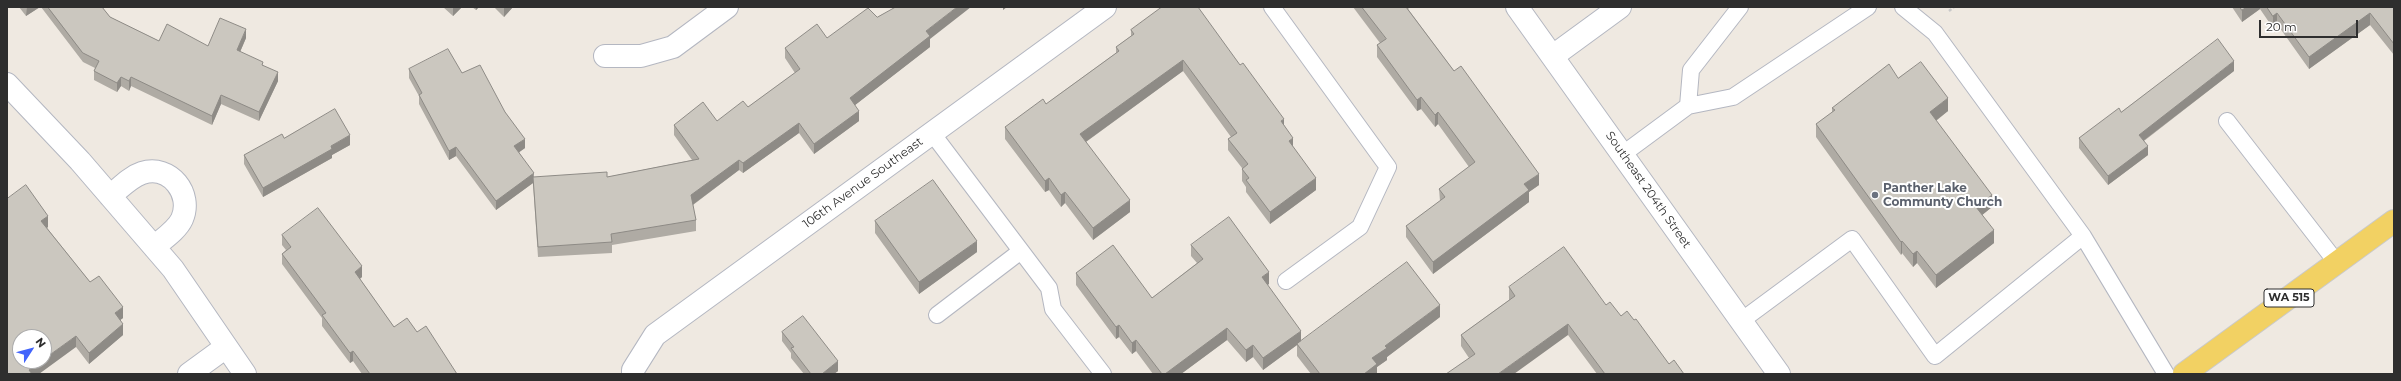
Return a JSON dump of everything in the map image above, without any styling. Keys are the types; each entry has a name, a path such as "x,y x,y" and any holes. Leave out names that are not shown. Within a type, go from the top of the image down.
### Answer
{"main road":[{"name":"WA 515","path":"2184,374 2394,221"}],"street":[{"path":"605,56 641,56 673,47 727,7"},
{"name":"106th Avenue Southeast","path":"633,372 655,335 1105,7"},
{"name":"Southeast 204th Street","path":"1517,7 1779,374"},
{"path":"1553,56 1620,7"},
{"path":"7,84 110,196 173,269 245,374"},
{"path":"110,196 132,179 143,173 155,172 168,175 178,183 184,194 185,207 182,220 154,247"},
{"path":"189,374 226,347"}],"lane":[{"path":"1272,7 1388,167 1360,227 1286,281"},
{"path":"1688,106 1691,70 1740,7"},
{"path":"1623,154 1688,106 1733,97 1868,7"},
{"path":"1903,7 1935,33 2083,236 2166,374"},
{"path":"2227,121 2337,263"},
{"path":"932,133 1049,288 1053,309 1103,374"},
{"path":"1741,321 1852,239 1935,356 2083,236"},
{"path":"937,316 1021,251"}],"building":[{"path":"48,7 102,7 110,17 159,41 167,24 208,46 220,18 246,29 237,50 263,62 262,65 278,72 259,112 221,95 212,116 131,77 129,81 121,77 117,83 94,71 99,61 83,53"},
{"path":"896,7 957,7 926,31 930,36 850,98 859,111 814,144 799,123 743,163 739,160 691,195 696,220 611,234 612,242 538,247 533,177 607,172 607,177 699,159 674,125 703,102 717,121 743,101 748,107 800,69 785,48 817,24 827,38 868,8 877,17"},
{"path":"1162,7 1198,7 1240,65 1243,63 1284,119 1281,121 1293,138 1289,141 1316,178 1270,212 1246,180 1249,178 1242,169 1248,164 1228,139 1237,133 1183,60 1080,134 1130,200 1093,228 1065,192 1061,195 1049,178 1045,181 1005,127 1043,99 1046,104 1119,51 1116,47 1134,34 1131,30"},
{"path":"1362,7 1406,7 1454,71 1461,66 1539,174 1524,184 1529,190 1433,262 1406,226 1445,197 1439,189 1475,162 1438,112 1435,115 1421,97 1417,100 1377,45 1386,39"},
{"path":"2240,7 2247,7 2242,10"},
{"path":"2267,7 2394,7 2394,44 2370,13 2309,57 2277,13 2273,16"},
{"path":"2218,39 2234,61 2139,135 2148,146 2108,176 2079,138 2119,108 2121,112"},
{"path":"448,49 462,73 480,65 505,112 525,139 514,146 534,173 496,201 456,147 449,151 419,95 422,93 409,69"},
{"path":"1921,62 1948,98 1930,112 1992,195 1976,207 1994,230 1936,275 1917,251 1913,254 1902,241 1901,242 1816,124 1835,110 1832,108 1889,64 1898,78"},
{"path":"335,109 350,135 331,146 332,149 263,188 244,155 282,134 284,138"},
{"path":"933,180 977,241 919,282 875,221"},
{"path":"26,185 48,216 41,221 90,282 99,276 123,307 115,313 123,324 89,353 76,336 52,353 52,329 12,329 12,369 30,369 29,370 32,374 7,374 7,199"},
{"path":"318,208 362,266 355,272 394,327 407,318 417,332 426,326 457,374 370,374 353,351 350,353 322,315 326,313 282,254 291,247 282,235"},
{"path":"1229,217 1269,272 1262,277 1301,331 1263,358 1253,345 1246,350 1227,328 1165,374 1162,374 1136,340 1132,343 1119,325 1116,327 1076,273 1113,245 1152,298 1203,259 1191,245"},
{"path":"1564,247 1606,305 1610,302 1621,316 1627,311 1634,320 1636,319 1669,364 1674,360 1684,374 1605,374 1568,324 1498,374 1446,374 1475,354 1461,335 1515,296 1509,287"},
{"path":"1407,262 1440,305 1385,346 1387,348 1372,358 1377,364 1364,374 1320,374 1297,344"},
{"path":"803,316 838,361 822,374 811,374 791,348 794,347 782,332"}],"place":[{"name":"Panther Lake Communty Church","path":"1875,195"}]}
